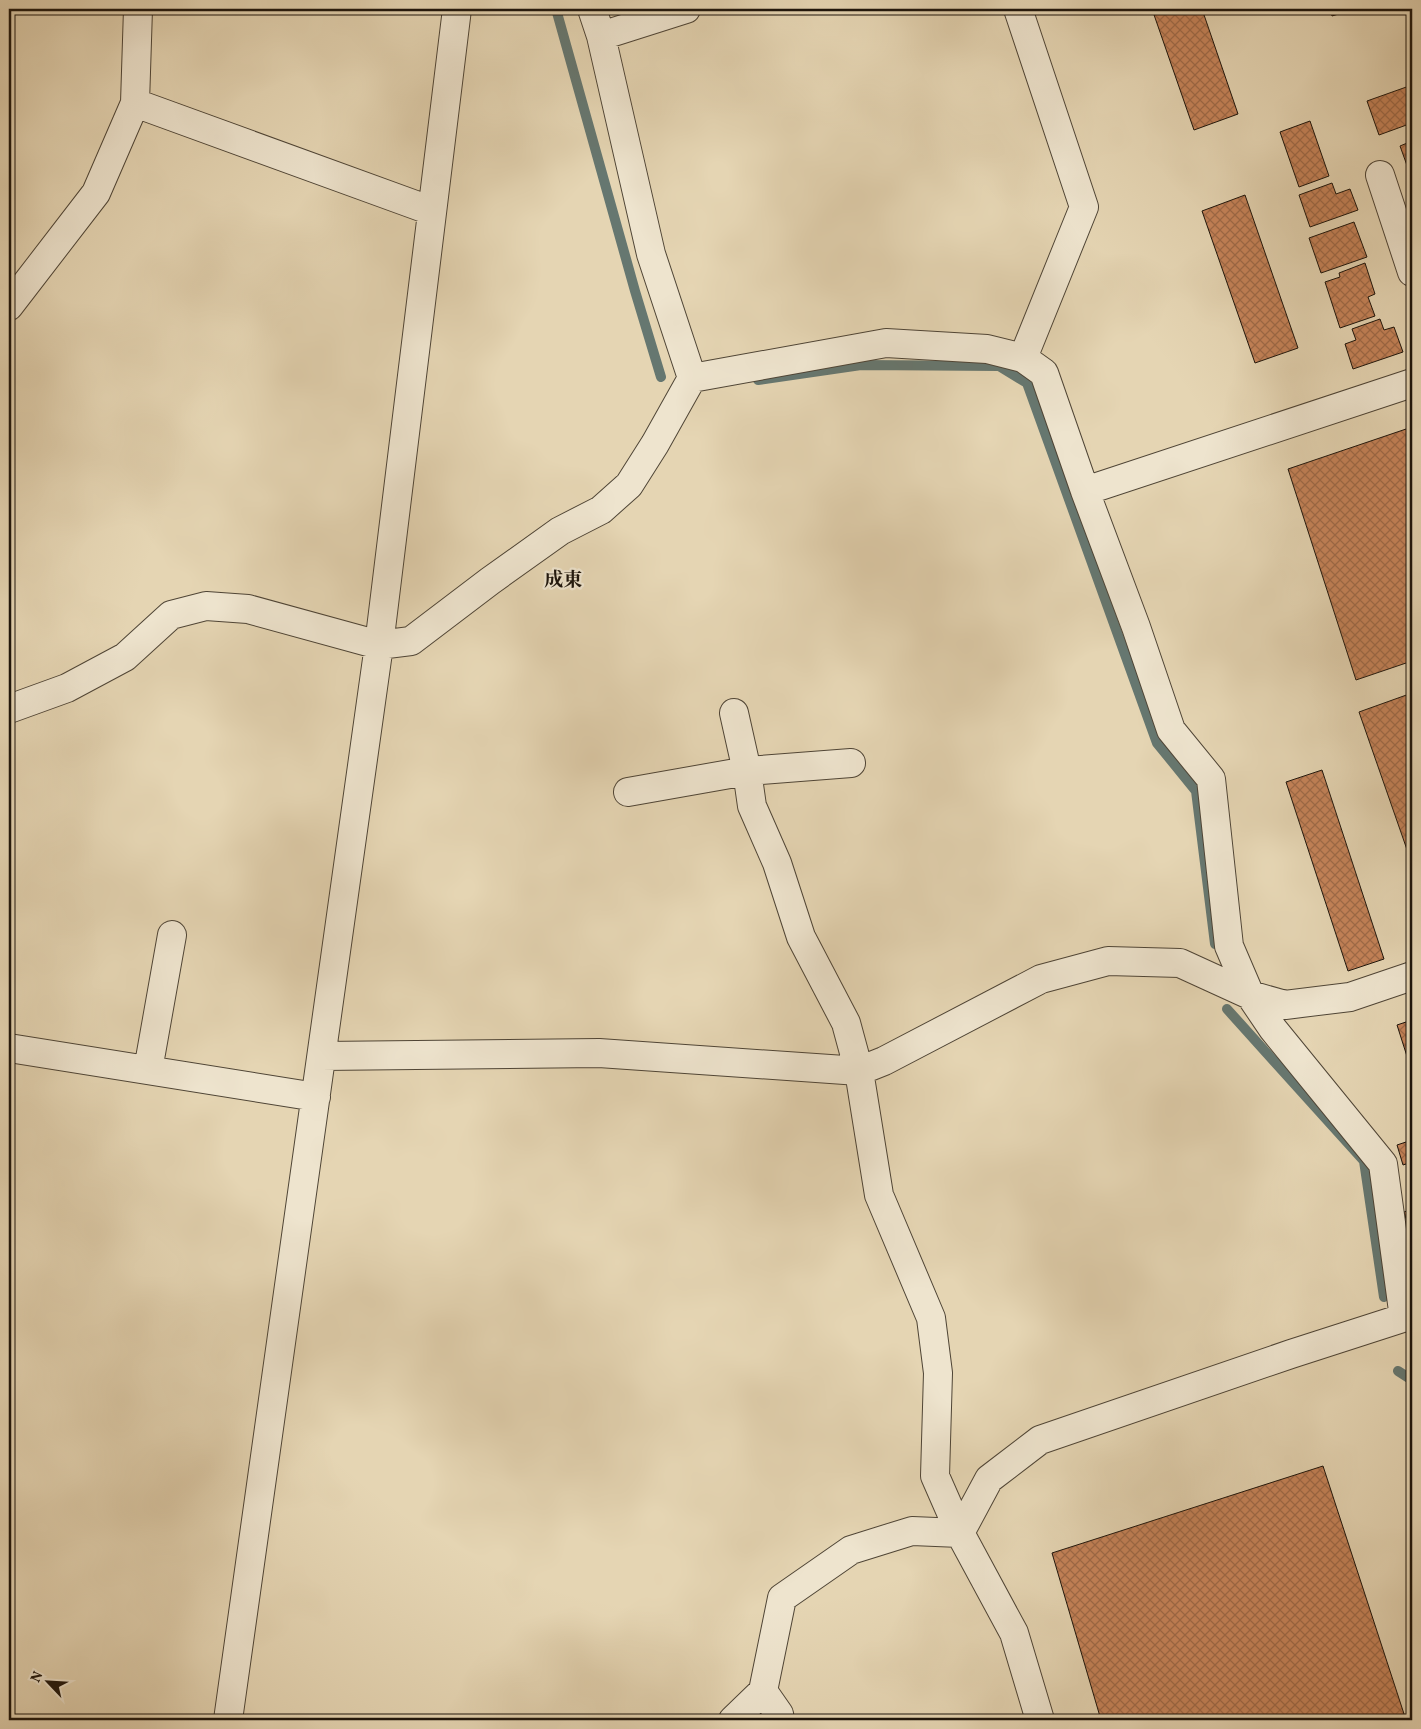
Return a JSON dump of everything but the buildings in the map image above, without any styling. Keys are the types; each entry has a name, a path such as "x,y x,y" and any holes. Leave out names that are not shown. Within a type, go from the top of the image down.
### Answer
{"street":[{"path":"9,306 96,193 135,103 138,9"},
{"path":"228,1720 379,645 457,9"},
{"path":"9,709 67,688 125,657 171,615 206,606 248,609 379,645 411,641 560,531 602,510 628,485 656,444 692,378 651,254 592,9"},
{"path":"600,36 686,9"},
{"path":"1018,9 1084,207 1023,358"},
{"path":"135,103 432,211"},
{"path":"1380,176 1412,272"},
{"path":"692,378 886,343 987,349 1023,358 1044,373 1085,491 1136,627 1170,730 1211,779 1229,946 1250,995 1272,1029 1383,1164 1408,1317 1291,1354 1040,1440 989,1479 960,1533"},
{"path":"1085,491 1412,382"},
{"path":"734,713 747,771 752,806 777,863 802,936 846,1024 859,1071 879,1195 931,1318 938,1372 935,1476 960,1533 1014,1633 1040,1720"},
{"path":"628,792 747,771 851,763"},
{"path":"148,1070 172,935"},
{"path":"322,1056 598,1053 859,1071 884,1060 1041,978 1108,961 1180,963 1250,995 1285,1005 1350,997 1412,976"},
{"path":"9,1048 316,1096"},
{"path":"733,1720 763,1691 782,1598 851,1550 912,1531 960,1533"},
{"path":"763,1691 779,1714 780,1720"}],"waterway":[{"path":"556,9 661,377"},
{"path":"758,380 861,365 999,366 1027,383 1157,743 1196,791 1215,944"},
{"path":"1227,1009 1364,1161 1384,1297"},
{"path":"1398,1371 1412,1380"}],"district":[{"name":"成東","path":"563,579"}]}
